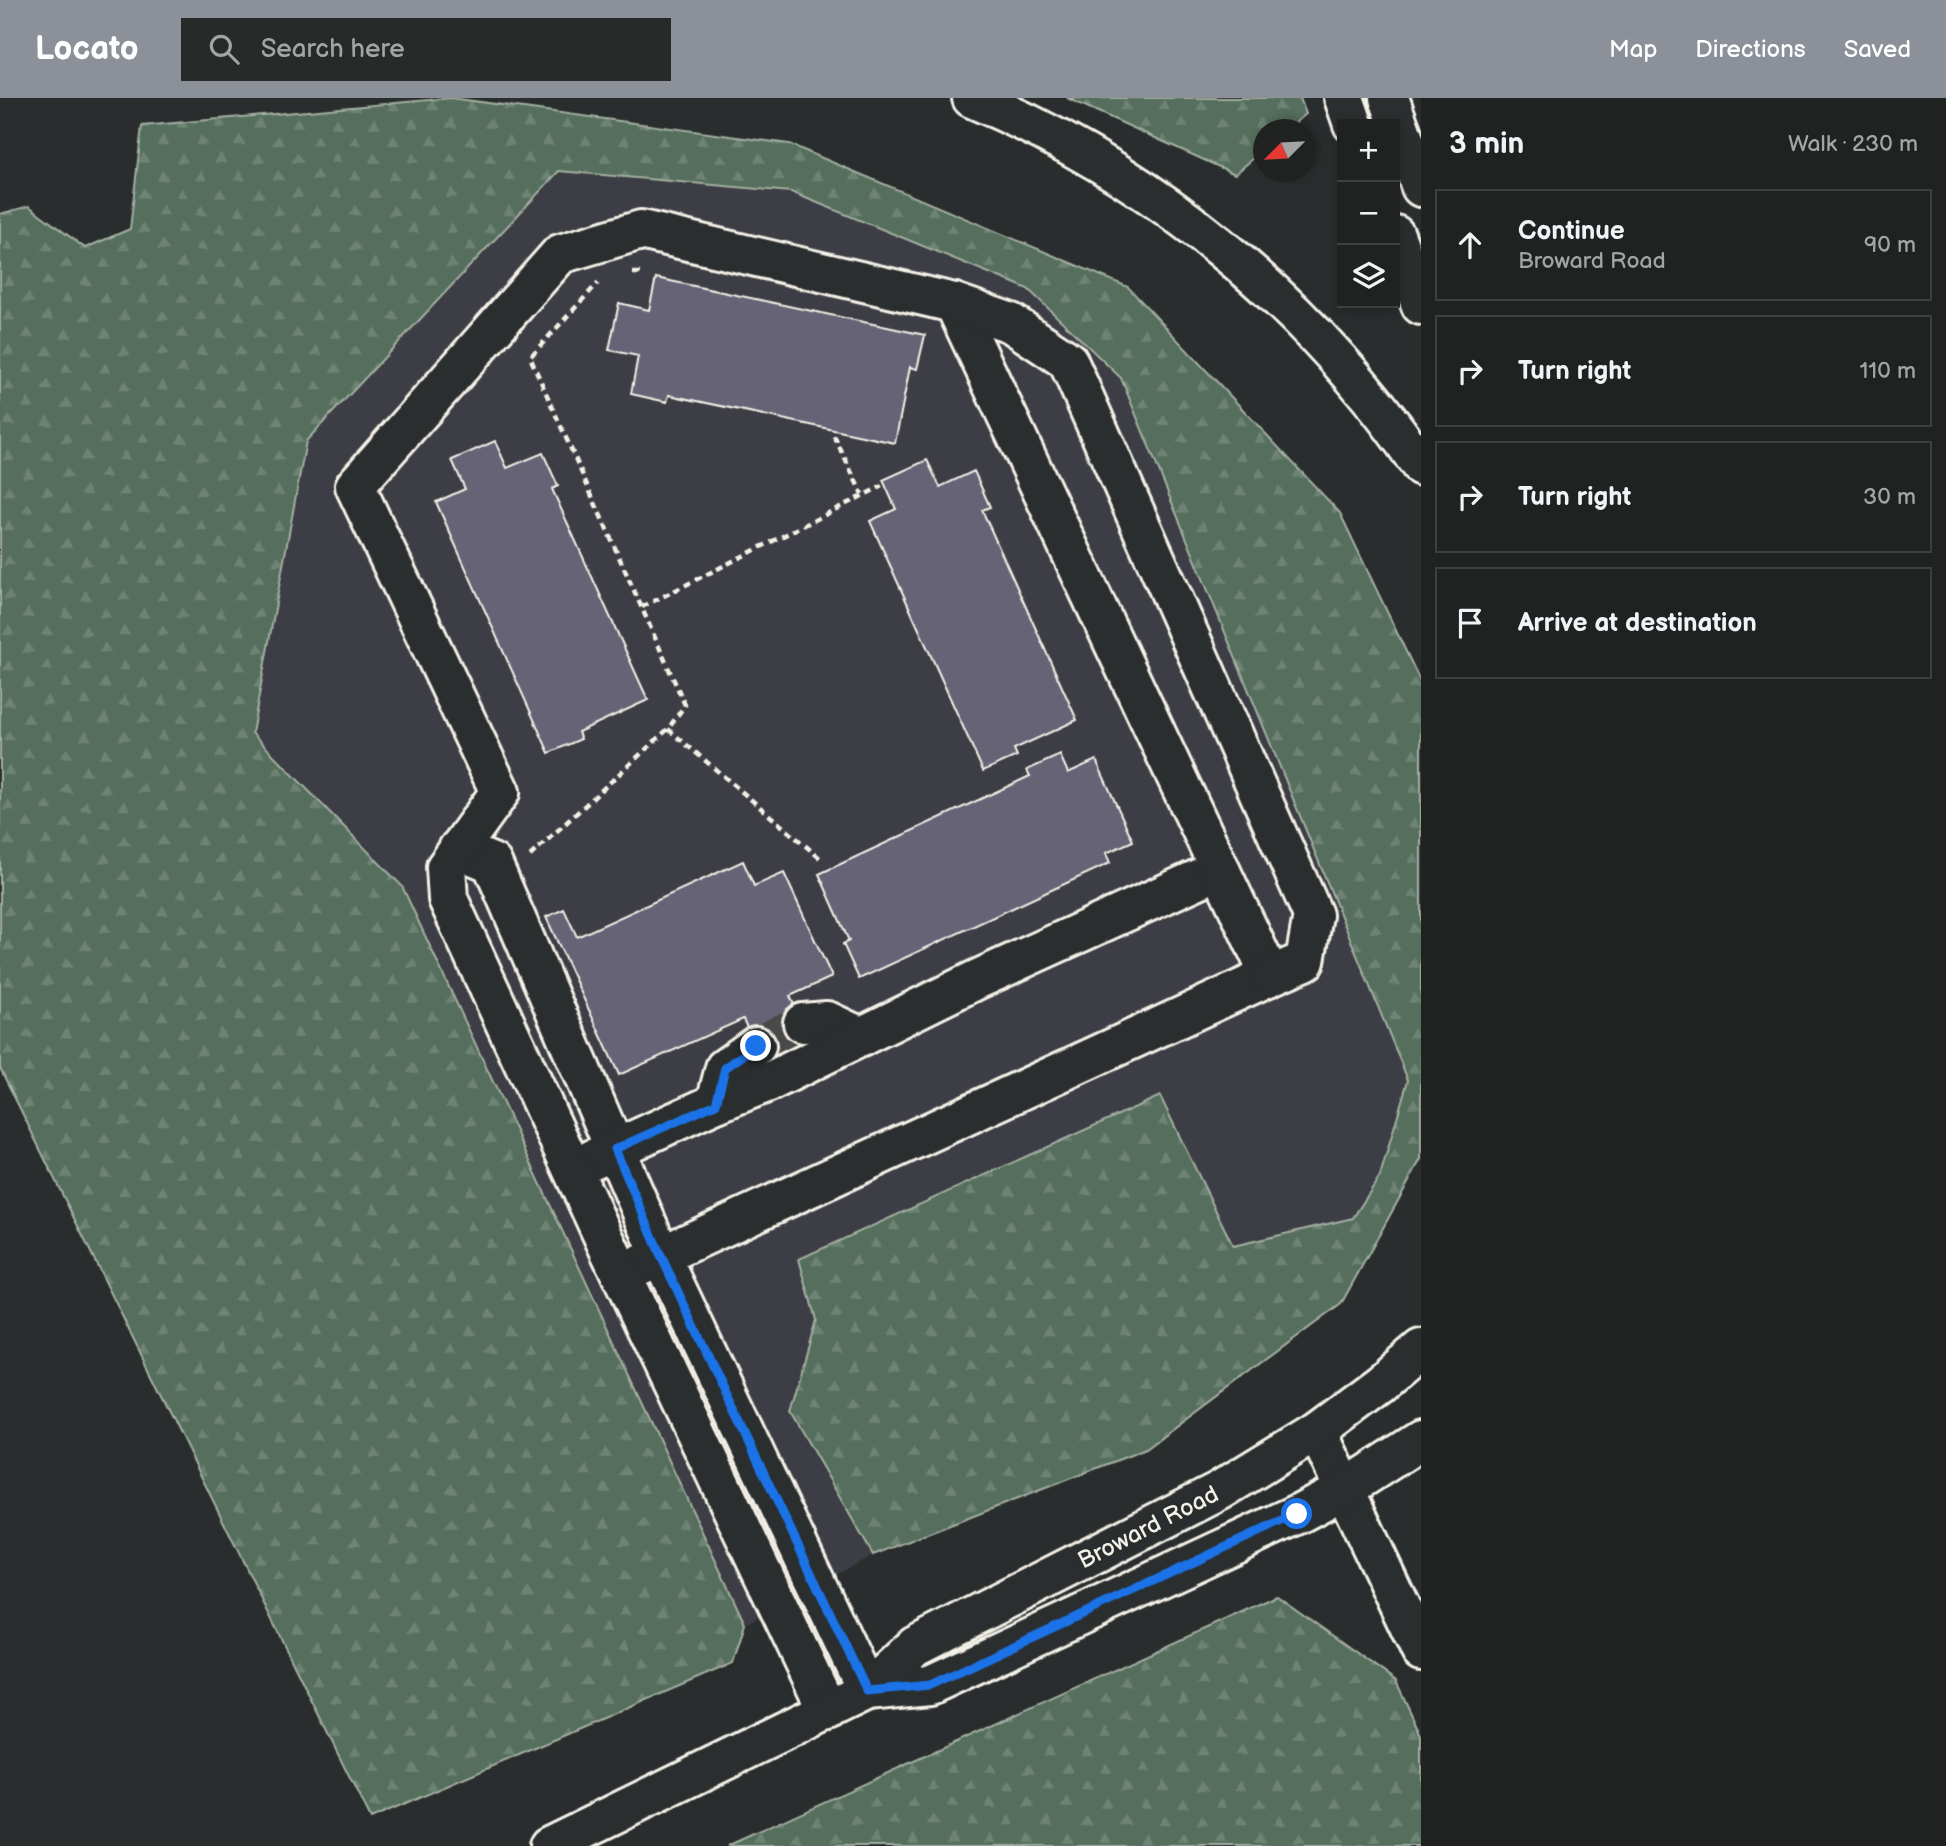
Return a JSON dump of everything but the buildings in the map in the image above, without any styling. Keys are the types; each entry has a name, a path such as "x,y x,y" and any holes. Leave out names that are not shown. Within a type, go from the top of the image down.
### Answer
{"main road":[{"path":"972,98 1069,145 1131,182 1196,226 1257,277 1300,320 1356,380 1401,436 1421,466"},
{"path":"1344,98 1351,119"},
{"path":"1389,98 1421,187"},
{"path":"621,1274 1305,961 1312,915 1068,361 1012,323 954,303 641,230 560,254 355,486 500,792 446,867 448,899 621,1274 828,1711"},
{"path":"1399,245 1421,305"},
{"path":"954,303 1270,976"},
{"path":"458,849 492,863 661,1256 867,1691"},
{"path":"572,1167 771,1082 976,980 1220,869"},
{"path":"803,1023 827,1021 861,1037"},
{"path":"716,1104 725,1068 756,1046"},
{"name":"Broward Road","path":"550,1846 867,1691 915,1646 1219,1491 1317,1431 1421,1349"},
{"path":"1317,1431 1421,1651"},
{"name":"Broward Road","path":"867,1691 930,1685 1297,1514 1412,1449"}],"path":[{"path":"621,272 643,273"},
{"path":"501,882 668,729 685,705 530,357 601,280"},
{"path":"834,436 862,494"},
{"path":"642,607 882,486"},
{"path":"668,729 821,859"}],"shaded area":[{"path":"559,171 791,192 1028,289 1121,378 1408,1080 1380,1176 1353,1218 1233,1246 1160,1096 816,1320 790,1411 873,1555 745,1624 402,887 252,733 306,441"}],"green space":[{"path":"451,98 789,144 1128,287 1340,513 1421,683 1421,1159 1341,1304 1146,1449 873,1555 790,1411 816,1320 799,1259 1160,1096 1233,1246 1353,1218 1380,1176 1408,1080 1121,378 1028,289 791,192 559,171 306,441 252,733 402,886 745,1624 733,1663 370,1819 0,1068 0,214 29,206 85,248 130,229 142,126"},
{"path":"1067,98 1300,98 1306,114 1300,119 1253,119 1253,159 1235,174"},
{"path":"1277,1596 1396,1681 1421,1735 1421,1846 727,1846"}],"tunnel":[{"path":"756,1046 803,1023"}],"route":[{"path":"756,1046 725,1068 716,1104 615,1149 661,1256 867,1691 930,1685 1297,1514"}]}
